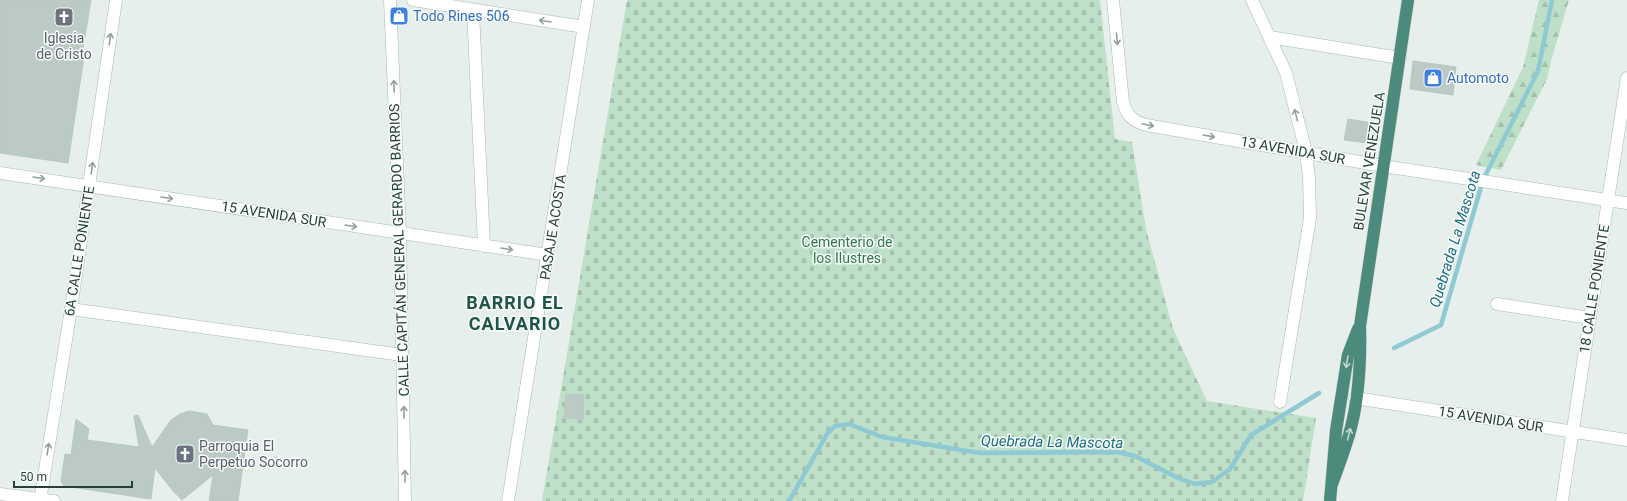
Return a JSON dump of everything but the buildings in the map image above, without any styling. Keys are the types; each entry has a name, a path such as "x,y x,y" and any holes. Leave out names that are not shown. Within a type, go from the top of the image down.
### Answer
{"highway":[{"name":"BULEVAR VENEZUELA","path":"1332,484 1349,434 1355,398 1361,359 1360,326 1408,0"},
{"name":"BULEVAR VENEZUELA","path":"1330,501 1336,431 1348,355 1360,326"}],"street":[{"name":"6A CALLE PONIENTE","path":"40,500 71,309 116,0"},
{"name":"CALLE CAPITÁN GENERAL GERARDO BARRIOS","path":"390,0 400,233 405,501"},
{"path":"413,0 584,27"},
{"name":"PASAJE ACOSTA","path":"508,501 588,0"},
{"name":"13 AVENIDA SUR","path":"1113,0 1122,94 1128,116 1134,121 1146,125 1383,166 1627,203"},
{"path":"1252,0 1286,73 1306,152 1309,177 1310,218 1280,402"},
{"path":"473,10 484,246"},
{"path":"1269,37 1400,58"},
{"name":"18 CALLE PONIENTE","path":"1562,501 1627,78"},
{"name":"15 AVENIDA SUR","path":"0,172 548,256"},
{"path":"1497,304 1590,318"},
{"path":"71,309 402,355"},
{"name":"15 AVENIDA SUR","path":"1355,398 1627,440"},
{"path":"0,494 54,501"}],"green space":[{"name":"Cementerio de los Ilustres","path":"627,0 1100,0 1115,139 1132,142 1146,229 1173,329 1207,401 1316,418 1303,501 542,501"},
{"path":"1539,0 1569,0 1547,79 1501,170 1476,165 1523,67"}],"waterway":[{"name":"Quebrada La Mascota","path":"1394,348 1441,325 1483,180 1538,71 1552,0"},
{"name":"Quebrada La Mascota","path":"789,501 827,434 835,426 849,424 882,437 980,453 1117,452 1135,456 1178,478 1195,484 1212,482 1230,469 1251,435 1319,393"}],"place":[{"name":"Todo Rines 506","path":"399,16"},
{"name":"Iglesia de Cristo","path":"64,17"},
{"name":"Automoto","path":"1433,78"},
{"name":"Parroquia El Perpetuo Socorro","path":"185,454"}],"district":[{"name":"BARRIO EL CALVARIO","path":"515,313"}]}
